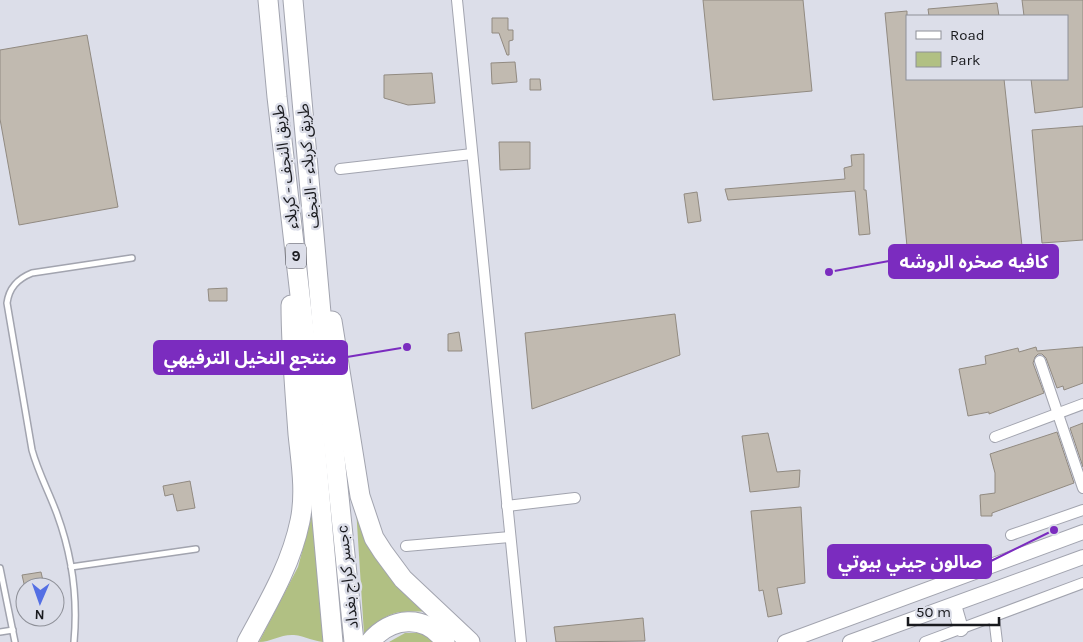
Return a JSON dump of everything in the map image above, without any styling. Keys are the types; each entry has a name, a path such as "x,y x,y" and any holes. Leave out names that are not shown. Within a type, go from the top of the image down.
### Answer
{"highway":[{"name":"طريق النجف - کربلاء","path":"268,0 290,214 308,364 333,642"},
{"name":"طريق کربلاء - النجف","path":"293,0 340,511"},
{"path":"312,212 338,350 358,488 368,522 383,552 403,579 470,642"},
{"path":"247,642 276,589 290,558 302,504 291,324 290,214"},
{"name":"جسر كراج بغدادc","path":"340,511 354,642"},
{"path":"376,636 400,622 410,621 421,623 437,632 445,642"}],"street":[{"path":"458,0 521,642"},
{"path":"340,169 472,154"},
{"path":"1040,361 1083,488"},
{"path":"995,437 1083,404"},
{"path":"507,506 575,498"},
{"path":"1011,535 1083,510"},
{"path":"785,642 1083,532"},
{"path":"406,546 510,537"},
{"path":"1056,542 1058,554 1064,564"},
{"path":"850,642 1083,557"},
{"path":"989,567 995,577 996,589"},
{"path":"924,642 1083,583"},
{"path":"954,604 961,629"},
{"path":"994,617 996,642"}],"lane":[{"path":"74,642 75,598 71,567 57,513 38,470 32,450 7,310 8,296 19,279 32,273 132,258"},
{"path":"71,567 196,549"},
{"path":"0,568 15,642"},
{"path":"0,632 13,630"}],"green space":[{"path":"356,508 432,612 395,613 381,620 364,634"},
{"path":"312,515 325,642 294,635 259,642 298,567"},
{"path":"405,633 424,633 433,642 389,642"}],"building":[{"path":"703,0 803,0 812,91 713,100"},
{"path":"1022,0 1083,0 1083,107 1035,113 1031,80 1068,80 1068,15 1024,15"},
{"path":"997,3 999,15 929,15 928,9"},
{"path":"907,11 906,80 1004,80 1022,246 908,257 885,13"},
{"path":"492,18 508,18 508,30 513,30 513,40 509,41 509,55 507,55 499,33 492,33"},
{"path":"87,35 118,207 19,225 0,119 0,50"},
{"path":"515,62 517,82 492,84 491,63"},
{"path":"432,73 435,103 408,105 384,98 384,75"},
{"path":"530,79 540,79 541,90 530,90"},
{"path":"1083,126 1083,240 1042,243 1032,130"},
{"path":"499,142 530,142 530,169 500,170"},
{"path":"864,154 864,190 866,190 870,234 859,235 855,191 728,200 725,189 845,179 844,168 852,166 851,155"},
{"path":"697,192 701,221 688,223 684,194"},
{"path":"227,288 227,301 209,301 208,289"},
{"path":"675,314 680,355 532,409 525,333"},
{"path":"459,332 462,351 448,351 448,334"},
{"path":"1036,347 1037,351 1083,347 1083,383 1064,390 1063,386 1057,388 1046,358 1042,354 1038,354 1033,363 1044,393 989,414 989,412 968,416 959,369 986,364 985,356 1018,348 1019,352"},
{"path":"1083,423 1083,467 1070,428"},
{"path":"1057,432 1074,483 992,513 992,516 981,516 980,495 995,493 995,473 990,454"},
{"path":"768,433 777,472 800,470 799,487 750,492 742,436"},
{"path":"190,481 195,508 177,511 173,494 165,496 163,486"},
{"path":"801,507 805,583 777,588 782,614 768,617 763,590 759,591 751,511"},
{"path":"41,572 42,577 22,577 22,575"},
{"path":"643,618 645,641 556,642 554,627"}],"place":[{"name":"كافيه صخره الروشه","path":"829,272"},
{"name":"منتجع النخيل الترفيهي","path":"407,347"},
{"name":"صالون جيني بيوتي","path":"1054,530"}]}
